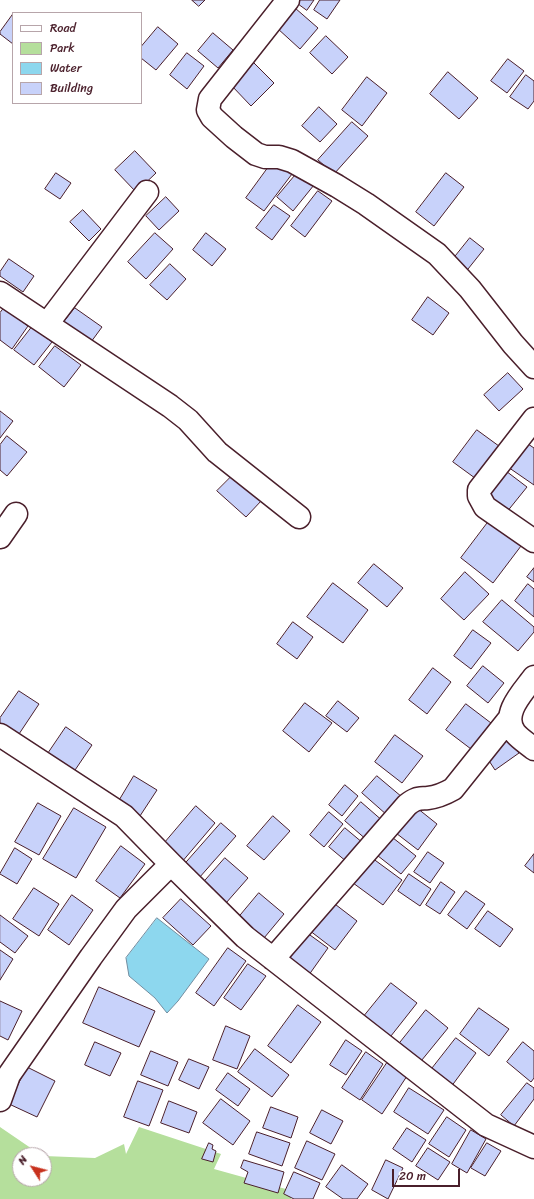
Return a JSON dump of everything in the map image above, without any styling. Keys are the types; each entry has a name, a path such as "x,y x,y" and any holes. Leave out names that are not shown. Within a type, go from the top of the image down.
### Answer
{"street":[{"path":"288,0 210,99 208,110 212,117 256,154 265,157 279,157 292,161 366,204 437,254 470,288 513,344 534,367"},
{"path":"46,324 147,192"},
{"path":"0,293 144,388 188,420 217,452 299,517"},
{"path":"534,419 479,490 479,496 486,507 534,541"},
{"path":"0,537 16,514"},
{"path":"273,959 407,805 419,797 428,798 441,795 453,789 509,719 513,707 534,677"},
{"path":"509,719 514,732 534,749"},
{"path":"0,735 124,816 245,937 486,1125 534,1147"},
{"path":"0,1100 9,1075 126,909 171,864"}],"green space":[{"path":"0,1127 29,1147 12,1147 12,1187 52,1187 52,1156 95,1158 124,1144 126,1154 139,1127 221,1154 214,1169 293,1191 291,1199 0,1199"}],"water":[{"path":"157,918 209,959 178,1001 167,1013 155,998 129,976 126,958"}],"building":[{"path":"192,0 205,0 199,6"},
{"path":"293,0 314,0 307,10"},
{"path":"320,0 340,0 327,19 314,10"},
{"path":"295,8 318,28 300,49 277,28"},
{"path":"12,15 12,43 0,34"},
{"path":"158,27 178,44 156,70 142,59 142,46"},
{"path":"213,33 233,50 218,68 198,51"},
{"path":"326,36 348,57 332,74 310,53"},
{"path":"187,53 204,66 187,89 170,75"},
{"path":"508,59 524,71 507,93 491,81"},
{"path":"253,62 274,83 251,106 231,85"},
{"path":"448,72 478,98 459,119 430,94"},
{"path":"526,75 534,81 534,101 528,109 510,97"},
{"path":"367,77 387,93 362,126 342,110"},
{"path":"319,107 337,124 320,142 302,126"},
{"path":"352,122 368,136 334,174 318,160"},
{"path":"135,151 156,173 136,192 115,170"},
{"path":"273,161 292,174 264,211 246,198"},
{"path":"298,172 314,185 293,211 277,197"},
{"path":"56,173 71,183 60,199 45,189"},
{"path":"446,173 464,187 434,226 416,212"},
{"path":"318,191 332,201 305,237 291,226"},
{"path":"166,197 179,211 159,230 146,216"},
{"path":"274,205 290,216 272,240 256,228"},
{"path":"83,210 101,229 89,241 70,222"},
{"path":"155,233 173,249 146,279 128,262"},
{"path":"206,233 226,249 212,266 193,250"},
{"path":"470,238 484,249 464,274 450,263"},
{"path":"9,259 34,276 23,292 0,276 0,272"},
{"path":"170,264 186,279 167,300 150,285"},
{"path":"428,297 449,313 433,335 412,320"},
{"path":"4,308 28,326 12,349 0,340 0,313"},
{"path":"75,308 102,327 91,342 64,322"},
{"path":"32,327 52,342 34,365 14,350"},
{"path":"55,346 81,365 64,387 39,367"},
{"path":"508,373 523,389 499,411 484,395"},
{"path":"0,411 13,421 0,438"},
{"path":"477,430 503,449 479,481 453,462"},
{"path":"7,436 27,452 7,476 0,470 0,445"},
{"path":"522,440 534,448 534,485 505,465"},
{"path":"502,468 527,487 506,513 481,493"},
{"path":"234,474 262,500 246,517 217,491"},
{"path":"489,521 521,546 493,583 461,558"},
{"path":"374,564 403,588 387,607 358,583"},
{"path":"534,568 534,582 527,577"},
{"path":"465,572 489,594 464,620 441,599"},
{"path":"333,583 368,610 343,643 307,617"},
{"path":"528,584 534,589 534,617 515,601"},
{"path":"502,600 534,627 534,632 518,651 483,622"},
{"path":"293,622 313,637 297,659 277,644"},
{"path":"473,630 491,643 471,669 454,656"},
{"path":"483,666 504,683 488,703 467,686"},
{"path":"433,668 451,682 427,714 409,700"},
{"path":"19,691 39,704 15,740 0,730 0,718"},
{"path":"338,701 359,718 347,732 326,716"},
{"path":"305,703 332,723 309,752 283,731"},
{"path":"466,704 491,723 471,749 446,730"},
{"path":"66,727 92,745 71,776 45,758"},
{"path":"395,735 423,756 402,783 375,762"},
{"path":"507,737 519,753 495,770 484,753"},
{"path":"134,776 157,790 138,819 116,806"},
{"path":"377,776 402,797 387,815 362,793"},
{"path":"345,785 358,796 342,816 329,805"},
{"path":"361,802 384,822 368,841 345,821"},
{"path":"38,803 61,816 39,855 15,842"},
{"path":"412,804 437,824 418,850 392,830"},
{"path":"196,806 215,823 181,863 162,846"},
{"path":"74,808 106,827 76,878 43,859"},
{"path":"329,812 343,824 324,847 310,835"},
{"path":"273,816 290,831 264,860 247,846"},
{"path":"221,823 236,836 199,878 184,865"},
{"path":"345,828 363,843 347,862 329,847"},
{"path":"388,834 416,856 401,874 373,852"},
{"path":"121,846 145,864 120,898 96,881"},
{"path":"15,848 32,859 17,884 0,874"},
{"path":"428,852 444,863 430,883 414,872"},
{"path":"534,854 534,873 525,866"},
{"path":"368,855 402,880 383,905 349,880"},
{"path":"225,858 248,878 226,903 203,883"},
{"path":"409,874 431,889 420,906 398,891"},
{"path":"441,882 455,892 440,914 426,905"},
{"path":"34,888 59,904 39,936 13,919"},
{"path":"466,891 485,904 467,929 448,915"},
{"path":"259,893 284,914 264,938 239,917"},
{"path":"72,895 93,910 69,945 48,930"},
{"path":"327,898 357,921 335,950 305,927"},
{"path":"181,899 211,926 193,945 163,918"},
{"path":"488,911 513,929 500,947 475,929"},
{"path":"0,915 28,936 15,953 0,942"},
{"path":"303,930 328,948 306,979 281,960"},
{"path":"228,948 246,961 214,1006 196,993"},
{"path":"0,950 13,959 0,980"},
{"path":"248,964 266,976 241,1010 224,998"},
{"path":"391,983 417,1003 387,1041 361,1020"},
{"path":"99,987 155,1011 139,1047 83,1023"},
{"path":"0,1001 22,1011 8,1040 0,1036"},
{"path":"298,1005 321,1022 291,1063 268,1046"},
{"path":"479,1008 509,1029 489,1056 460,1034"},
{"path":"426,1010 448,1028 417,1066 395,1049"},
{"path":"226,1026 250,1036 237,1069 213,1060"},
{"path":"456,1038 476,1053 448,1091 427,1075"},
{"path":"346,1040 362,1051 346,1075 330,1065"},
{"path":"95,1042 121,1053 110,1076 85,1065"},
{"path":"523,1042 534,1051 534,1078 531,1082 507,1062"},
{"path":"255,1049 289,1075 272,1097 238,1072"},
{"path":"151,1051 178,1062 168,1086 141,1075"},
{"path":"366,1052 383,1064 360,1100 342,1088"},
{"path":"189,1059 209,1067 199,1089 179,1080"},
{"path":"387,1063 407,1076 382,1114 362,1100"},
{"path":"27,1067 55,1081 37,1117 9,1104"},
{"path":"228,1073 250,1089 238,1106 216,1090"},
{"path":"138,1081 163,1090 149,1126 124,1117"},
{"path":"527,1083 534,1088 534,1099 514,1126 501,1115"},
{"path":"409,1088 444,1110 428,1134 394,1112"},
{"path":"221,1099 250,1121 233,1145 203,1123"},
{"path":"169,1101 197,1112 189,1133 161,1123"},
{"path":"271,1107 298,1117 291,1138 263,1128"},
{"path":"322,1110 343,1121 331,1144 310,1133"},
{"path":"447,1117 466,1130 449,1157 429,1144"},
{"path":"407,1128 426,1140 412,1162 393,1149"},
{"path":"471,1130 486,1139 467,1173 452,1164"},
{"path":"257,1132 290,1143 282,1166 249,1154"},
{"path":"307,1141 335,1154 322,1180 295,1168"},
{"path":"209,1143 213,1145 212,1149 216,1151 213,1162 202,1159"},
{"path":"487,1143 501,1151 485,1176 471,1168"},
{"path":"428,1148 450,1162 438,1180 416,1166"},
{"path":"244,1160 284,1172 278,1193 244,1183 248,1172 241,1168"},
{"path":"386,1160 403,1168 388,1199 372,1190"},
{"path":"342,1165 368,1184 357,1199 343,1199 326,1187"},
{"path":"294,1172 320,1183 313,1199 294,1199 284,1194"}]}
